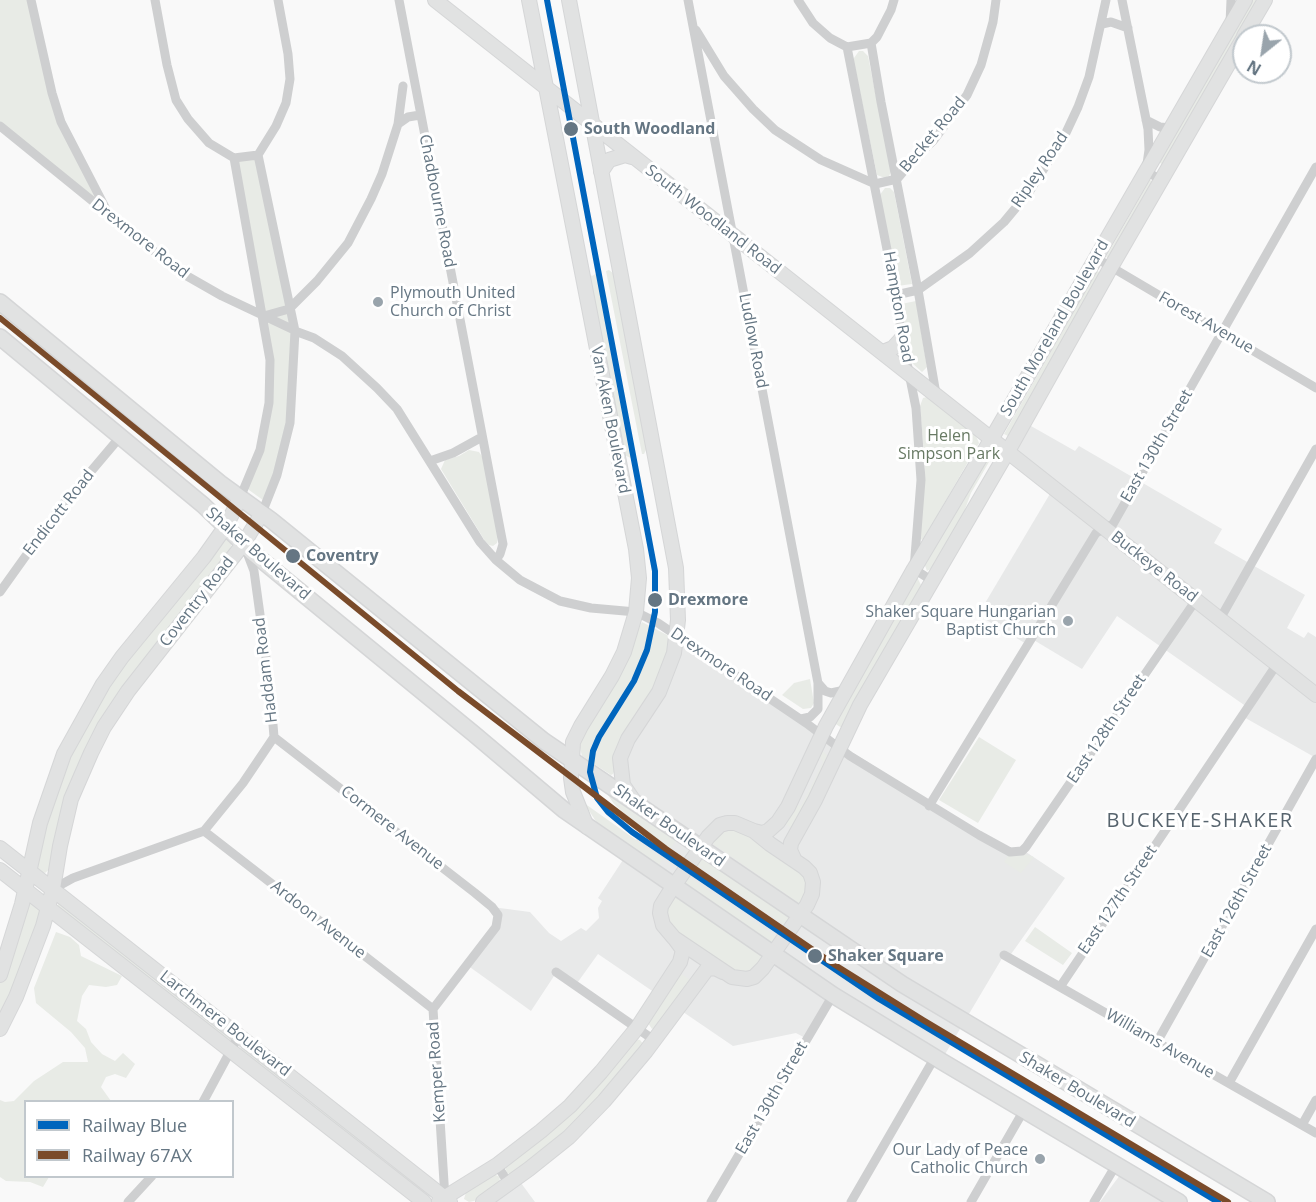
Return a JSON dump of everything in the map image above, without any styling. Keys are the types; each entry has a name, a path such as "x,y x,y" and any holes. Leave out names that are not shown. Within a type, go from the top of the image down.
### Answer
{"main road":[{"name":"Shaker Boulevard","path":"0,302 526,728 909,989 1267,1202"},
{"name":"Shaker Boulevard","path":"2,343 120,436 226,526 253,553 477,736 554,803 833,994 935,1058 1179,1202"}],"street":[{"path":"31,0 52,93 61,122 110,216"},
{"path":"155,0 176,100 188,119 209,143 234,158 258,155 276,126 286,103 290,79 278,0"},
{"name":"Chadbourne Road","path":"399,0 502,544 496,560"},
{"name":"South Woodland Road","path":"435,0 992,438"},
{"name":"Van Aken Boulevard","path":"530,0 637,557 639,589 636,612 624,652 576,735 572,759 573,792 587,827"},
{"path":"569,0 674,549 678,596 674,653 659,692 622,751 621,778 634,801"},
{"name":"Ludlow Road","path":"688,0 818,683 818,709 810,717 801,720"},
{"path":"798,0 813,23 830,38 847,47 871,43 877,37 894,0"},
{"name":"Becket Road","path":"875,184 897,179 933,141 967,95 981,65 993,22 996,0"},
{"name":"Ripley Road","path":"896,295 918,290 970,253 1004,222 1029,192 1064,137 1078,107 1089,77 1106,0"},
{"path":"1122,0 1146,120 1149,150 1146,171 1161,180"},
{"path":"1230,26 1231,0"},
{"name":"South Moreland Boulevard","path":"754,831 762,833 768,831 778,822 798,788 845,690 1245,0"},
{"name":"South Moreland Boulevard","path":"1251,24 1265,0"},
{"path":"1102,24 1111,22 1128,28"},
{"path":"692,23 724,76 753,109 784,137 821,160 875,184"},
{"name":"Hampton Road","path":"871,43 936,394"},
{"name":"Hampton Road","path":"847,47 916,408 921,480 914,569"},
{"name":"South Moreland Boulevard","path":"795,861 790,850 791,843 815,800 860,705 1008,451 1232,57"},
{"path":"705,83 717,76 724,76"},
{"path":"264,316 289,309 317,281 348,243 371,199 398,124 403,86"},
{"path":"398,124 408,117 420,114"},
{"path":"1146,120 1160,127 1171,128"},
{"name":"Drexmore Road","path":"0,126 180,272 222,296 294,331 314,338 350,362 397,409 480,542 496,560 520,580 560,601 591,608 636,612 677,635 840,748 929,806 1010,852 1015,852"},
{"name":"Coventry Road","path":"0,1029 32,959 48,910 71,799 104,727 128,691 244,543 262,513 277,475 290,423 294,331 258,155"},
{"path":"601,172 609,160 625,155 632,157"},
{"name":"Coventry Road","path":"0,975 25,891 40,823 64,754 95,696 122,657 204,557 226,526 260,450 269,403 270,360 264,316 234,158"},
{"name":"East 130th Street","path":"929,806 1096,533 1113,524 1316,167"},
{"name":"Forest Avenue","path":"1096,258 1316,388"},
{"path":"883,352 892,348 902,338"},
{"name":"Endicott Road","path":"0,592 60,508 120,436"},
{"path":"430,460 453,453 482,437"},
{"name":"Buckeye Road","path":"992,438 1316,695"},
{"path":"1220,619 1316,449"},
{"name":"Haddam Road","path":"204,831 243,783 274,737 270,687 254,571 244,543"},
{"path":"914,569 931,580"},
{"name":"East 128th Street","path":"1015,852 1022,851 1026,847 1196,600"},
{"name":"East 127th Street","path":"1060,987 1277,664"},
{"path":"818,683 825,691 831,693 845,690"},
{"name":"Cormere Avenue","path":"274,737 492,907 498,915 496,927"},
{"name":"East 126th Street","path":"1157,1042 1316,759"},
{"path":"445,1201 542,1131 570,1106 637,1028 682,958 683,950 663,925 661,906 714,830 727,823 735,823 754,831 810,873 813,882 812,894 763,968 754,977 739,979 715,968 706,969 654,1040 604,1101 569,1137 483,1202"},
{"path":"53,889 73,878 204,831"},
{"name":"Ardoon Avenue","path":"204,831 433,1009"},
{"name":"Larchmere Boulevard","path":"0,848 239,1035 445,1201"},
{"name":"Larchmere Boulevard","path":"0,870 48,910 231,1049 424,1202"},
{"name":"Kemper Road","path":"445,1201 433,1009 496,927"},
{"path":"1229,1083 1316,929"},
{"path":"674,938 696,951 723,972"},
{"name":"Williams Avenue","path":"1004,955 1316,1133"},
{"path":"556,972 654,1040"},
{"name":"East 130th Street","path":"711,1202 833,994"},
{"path":"204,1100 239,1035"},
{"path":"851,1202 935,1058"},
{"path":"1302,1125 1316,1100"},
{"path":"971,1202 1024,1110"},
{"path":"497,1165 509,1184"},
{"path":"1094,1202 1116,1165"},
{"path":"128,1202 150,1178"}],"shaded area":[{"path":"1024,422 1075,451 1079,446 1222,529 1214,543 1305,595 1287,628 1304,638 1308,632 1316,637 1316,758 1242,716 1247,707 1117,616 1082,669 1032,639 1028,645 978,615 1054,487 1008,451"},
{"path":"677,635 806,723 1010,852 1023,850 1065,878 1009,957 1004,955 941,1061 833,995 807,1039 796,1033 733,1046 598,954 575,986 556,973 531,1011 467,965 496,926 492,907 530,912 549,933 561,941 581,928 586,931 599,918 598,908 602,901 598,898 653,814 635,801 620,771"},
{"path":"1120,1175 1129,1182 1165,1202 1100,1202"},
{"path":"521,1183 535,1202 493,1202"}],"green space":[{"path":"0,0 31,0 52,93 110,216 0,126"},
{"path":"1250,0 1259,0 1245,24 1236,24"},
{"path":"1232,32 1232,47 1164,165 1158,162"},
{"path":"859,51 863,51 868,56 891,172 885,178 877,175 854,63 854,58"},
{"path":"258,155 294,330 290,423 267,503 249,490 246,483 260,450 270,360 234,158"},
{"path":"1150,180 1154,182 1110,259 1106,257"},
{"path":"885,188 890,188 894,192 912,284 897,286 879,196"},
{"path":"609,270 618,277 650,452 646,450 644,454 642,454 606,271"},
{"path":"1097,271 1101,273 1008,436 1004,434"},
{"path":"589,273 592,276 597,273 633,459 620,453"},
{"path":"916,301 927,367 922,372 912,363 901,304"},
{"name":"Helen Simpson Park","path":"927,397 975,433 979,443 923,540 920,539 925,468 920,406 923,398"},
{"path":"469,450 479,452 483,458 498,537 497,543 493,546 485,541 441,469 445,460"},
{"path":"989,452 993,455 971,493 964,512 932,568 927,571 924,563"},
{"path":"226,537 233,541 229,551 118,699 51,868 45,873 36,870 39,845 57,780 104,689"},
{"path":"917,577 921,585 919,590 842,728 834,723"},
{"path":"642,622 667,635 671,643 656,683 611,775 582,756 581,738"},
{"path":"810,679 814,703 811,708 803,709 782,695 794,683"},
{"path":"979,737 1016,760 978,823 939,800"},
{"path":"821,751 828,757 804,812 793,829 783,822 795,804 801,806 823,762 819,755"},
{"path":"604,789 678,838 670,849 638,826 614,804"},
{"path":"584,803 663,859 656,869 601,829"},
{"path":"722,829 739,829 803,872 808,889 800,904 710,842"},
{"path":"1009,854 1034,857 1021,873 1004,862"},
{"path":"701,857 706,857 790,915 791,919 786,926 694,863"},
{"path":"686,875 778,938 771,945 683,883"},
{"path":"673,896 763,956 758,967 750,972 741,973 732,970 676,932 668,923 665,913"},
{"path":"58,901 233,1034 231,1041 229,1042 58,909"},
{"path":"29,903 41,907 42,914 0,1020 0,982"},
{"path":"1035,927 1072,953 1063,965 1025,941"},
{"path":"56,932 70,937 79,945 81,956 122,976 117,985 106,987 89,985 82,996 77,1021 86,1029 91,1042 102,1054 115,1061 123,1053 135,1064 126,1078 115,1074 106,1077 101,1087 110,1100 24,1100 24,1178 48,1178 43,1187 30,1182 6,1181 0,1177 0,1100 14,1101 34,1081 63,1062 88,1062 85,1048 71,1032 36,1003 34,988"},
{"path":"680,973 690,980 657,1027 652,1029 648,1023"},
{"path":"635,1039 640,1040 644,1045 575,1124 512,1175 507,1173 505,1167 507,1164"},
{"path":"242,1046 426,1190 422,1193 240,1050"},
{"path":"494,1174 500,1177 499,1184 474,1201 469,1202 464,1199 466,1192"}],"rail line":[{"name":"Blue","path":"547,0 655,571 655,612 647,650 634,681 599,737 593,751 590,772 597,798 608,812 632,832 879,999 1218,1202"},
{"name":"67AX","path":"0,318 458,691 666,849 835,965 1228,1202"}],"place":[{"name":"South Woodland","path":"571,129"},
{"name":"Plymouth United Church of Christ","path":"378,302"},
{"name":"Coventry","path":"293,556"},
{"name":"Drexmore","path":"655,600"},
{"name":"Shaker Square Hungarian Baptist Church","path":"1068,621"},
{"name":"Shaker Square","path":"815,956"},
{"name":"Our Lady of Peace Catholic Church","path":"1040,1159"}],"district":[{"name":"BUCKEYE-SHAKER","path":"1200,821"}]}
